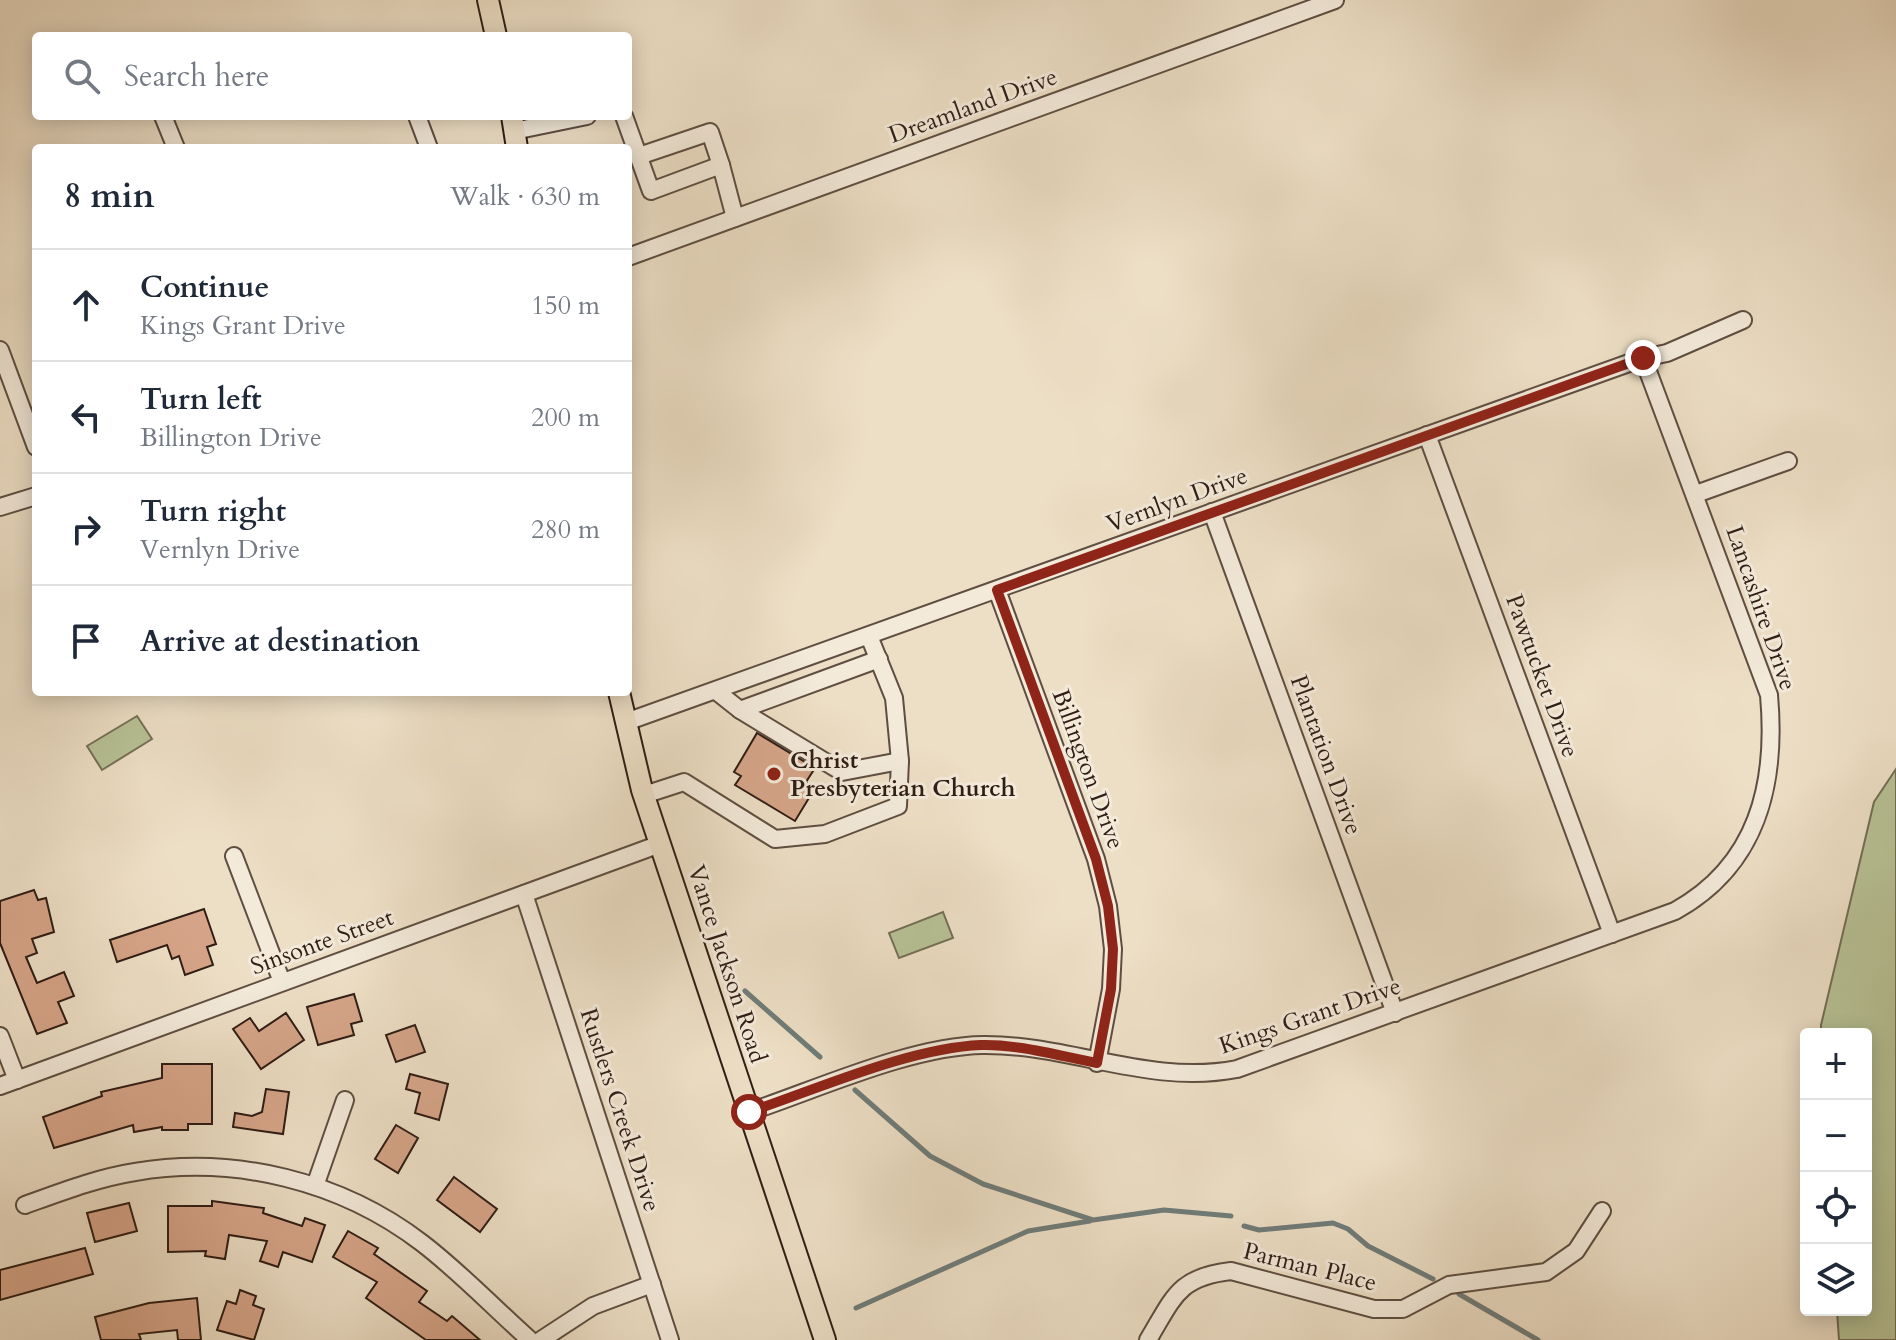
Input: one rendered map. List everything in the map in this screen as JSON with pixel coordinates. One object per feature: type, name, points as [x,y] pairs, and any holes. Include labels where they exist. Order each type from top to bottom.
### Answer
[{"type":"main road","points":[[488,0],[491,32]]},
{"type":"main road","name":"Vance Jackson Road","points":[[620,696],[644,795],[825,1340]]},
{"type":"street","name":"Dreamland Drive","points":[[632,256],[1335,0]]},
{"type":"street","points":[[165,120],[174,144]]},
{"type":"street","points":[[418,120],[428,144]]},
{"type":"street","points":[[514,132],[569,120]]},
{"type":"street","points":[[626,120],[651,191],[721,165]]},
{"type":"street","points":[[639,156],[710,132],[735,218]]},
{"type":"street","name":"Vernlyn Drive","points":[[626,722],[1643,358],[1667,353],[1743,320]]},
{"type":"street","points":[[0,350],[32,436]]},
{"type":"street","name":"Lancashire Drive","points":[[1643,358],[1762,672],[1769,695],[1771,739]]},
{"type":"street","name":"Pawtucket Drive","points":[[1427,435],[1612,934]]},
{"type":"street","points":[[1696,494],[1788,461]]},
{"type":"street","points":[[0,507],[32,497]]},
{"type":"street","name":"Plantation Drive","points":[[1212,512],[1395,1013]]},
{"type":"street","name":"Billington Drive","points":[[997,590],[1096,859],[1108,906],[1113,949],[1111,989],[1097,1063]]},
{"type":"street","points":[[644,795],[684,782],[775,839],[825,834],[898,806],[900,761],[894,698],[869,636]]},
{"type":"street","points":[[740,710],[879,659]]},
{"type":"street","points":[[766,673],[778,696]]},
{"type":"street","points":[[716,691],[740,710],[842,772],[900,761]]},
{"type":"street","name":"Kings Grant Drive","points":[[749,1112],[922,1054],[960,1046],[1007,1046],[1175,1074],[1217,1073],[1256,1064],[1689,903],[1734,865],[1754,826],[1771,739]]},
{"type":"street","name":"Sinsonte Street","points":[[0,1086],[660,844]]},
{"type":"street","points":[[234,856],[282,982]]},
{"type":"street","name":"Rustlers Creek Drive","points":[[524,894],[670,1340]]},
{"type":"street","points":[[0,1036],[17,1080]]},
{"type":"street","points":[[315,1186],[345,1100]]},
{"type":"street","points":[[25,1205],[97,1180],[171,1167],[239,1169],[315,1186],[386,1218],[422,1243],[530,1340]]},
{"type":"street","name":"Parman Place","points":[[1148,1340],[1172,1300],[1189,1281],[1210,1273],[1231,1271],[1374,1309],[1403,1309],[1449,1285],[1546,1272],[1576,1251],[1602,1211]]},
{"type":"street","points":[[547,1338],[593,1306],[652,1284]]},
{"type":"green space","points":[[137,716],[152,739],[102,770],[87,746]]},
{"type":"green space","points":[[1896,769],[1896,1340],[1839,1340],[1837,1316],[1872,1316],[1872,1028],[1821,1028],[1821,1025],[1874,802]]},
{"type":"green space","points":[[943,912],[953,938],[899,958],[889,933]]},
{"type":"building","name":"Christ Presbyterian Church","points":[[757,733],[815,768],[806,782],[815,788],[795,821],[735,785],[741,776],[734,772]]},
{"type":"building","points":[[34,890],[38,900],[46,898],[54,932],[32,939],[37,953],[26,957],[37,983],[64,972],[74,996],[58,1002],[67,1023],[37,1034],[0,943],[0,901]]},
{"type":"building","points":[[204,909],[216,944],[207,947],[213,965],[185,975],[179,956],[172,959],[167,945],[117,962],[110,940]]},
{"type":"building","points":[[354,994],[362,1021],[351,1024],[354,1035],[318,1045],[307,1007]]},
{"type":"building","points":[[286,1013],[304,1040],[261,1069],[233,1029],[250,1018],[259,1031]]},
{"type":"building","points":[[415,1025],[425,1052],[396,1062],[386,1035]]},
{"type":"building","points":[[162,1064],[212,1064],[212,1124],[188,1124],[188,1130],[162,1130],[162,1127],[134,1132],[133,1125],[54,1148],[43,1117],[102,1096],[101,1092],[162,1078]]},
{"type":"building","points":[[410,1074],[448,1084],[439,1120],[415,1113],[420,1093],[406,1089]]},
{"type":"building","points":[[266,1089],[289,1092],[283,1134],[233,1127],[235,1113],[252,1116],[262,1112]]},
{"type":"building","points":[[396,1125],[418,1138],[398,1173],[375,1159]]},
{"type":"building","points":[[454,1177],[497,1209],[480,1232],[437,1200]]},
{"type":"building","points":[[212,1201],[264,1208],[263,1213],[302,1226],[305,1218],[325,1225],[312,1262],[283,1252],[278,1267],[260,1261],[267,1241],[229,1235],[225,1259],[205,1256],[206,1251],[168,1252],[168,1206],[212,1206]]},
{"type":"building","points":[[129,1203],[137,1231],[95,1242],[87,1213]]},
{"type":"building","points":[[348,1231],[378,1248],[374,1254],[427,1291],[419,1302],[447,1321],[452,1316],[480,1340],[426,1340],[366,1298],[377,1282],[333,1257]]},
{"type":"building","points":[[85,1248],[93,1274],[0,1300],[0,1270]]},
{"type":"building","points":[[240,1290],[256,1296],[253,1305],[264,1309],[254,1340],[217,1330],[227,1301],[236,1304]]},
{"type":"building","points":[[197,1298],[201,1340],[178,1340],[177,1330],[139,1334],[141,1340],[101,1340],[95,1317],[149,1303]]},
{"type":"waterway","points":[[745,991],[820,1057]]},
{"type":"waterway","points":[[855,1090],[930,1156],[983,1184],[1093,1220],[1164,1210],[1231,1216]]},
{"type":"waterway","points":[[856,1308],[1028,1231],[1090,1221]]},
{"type":"waterway","points":[[1244,1226],[1259,1230],[1333,1223],[1348,1229],[1368,1246],[1433,1279]]},
{"type":"waterway","points":[[1459,1294],[1538,1340]]},
{"type":"place","name":"Christ Presbyterian Church","points":[[774,774]]},
{"type":"route","points":[[749,1112],[922,1054],[960,1046],[1007,1046],[1097,1063],[1111,989],[1113,949],[1108,906],[1096,859],[997,590],[1643,358]]}]
